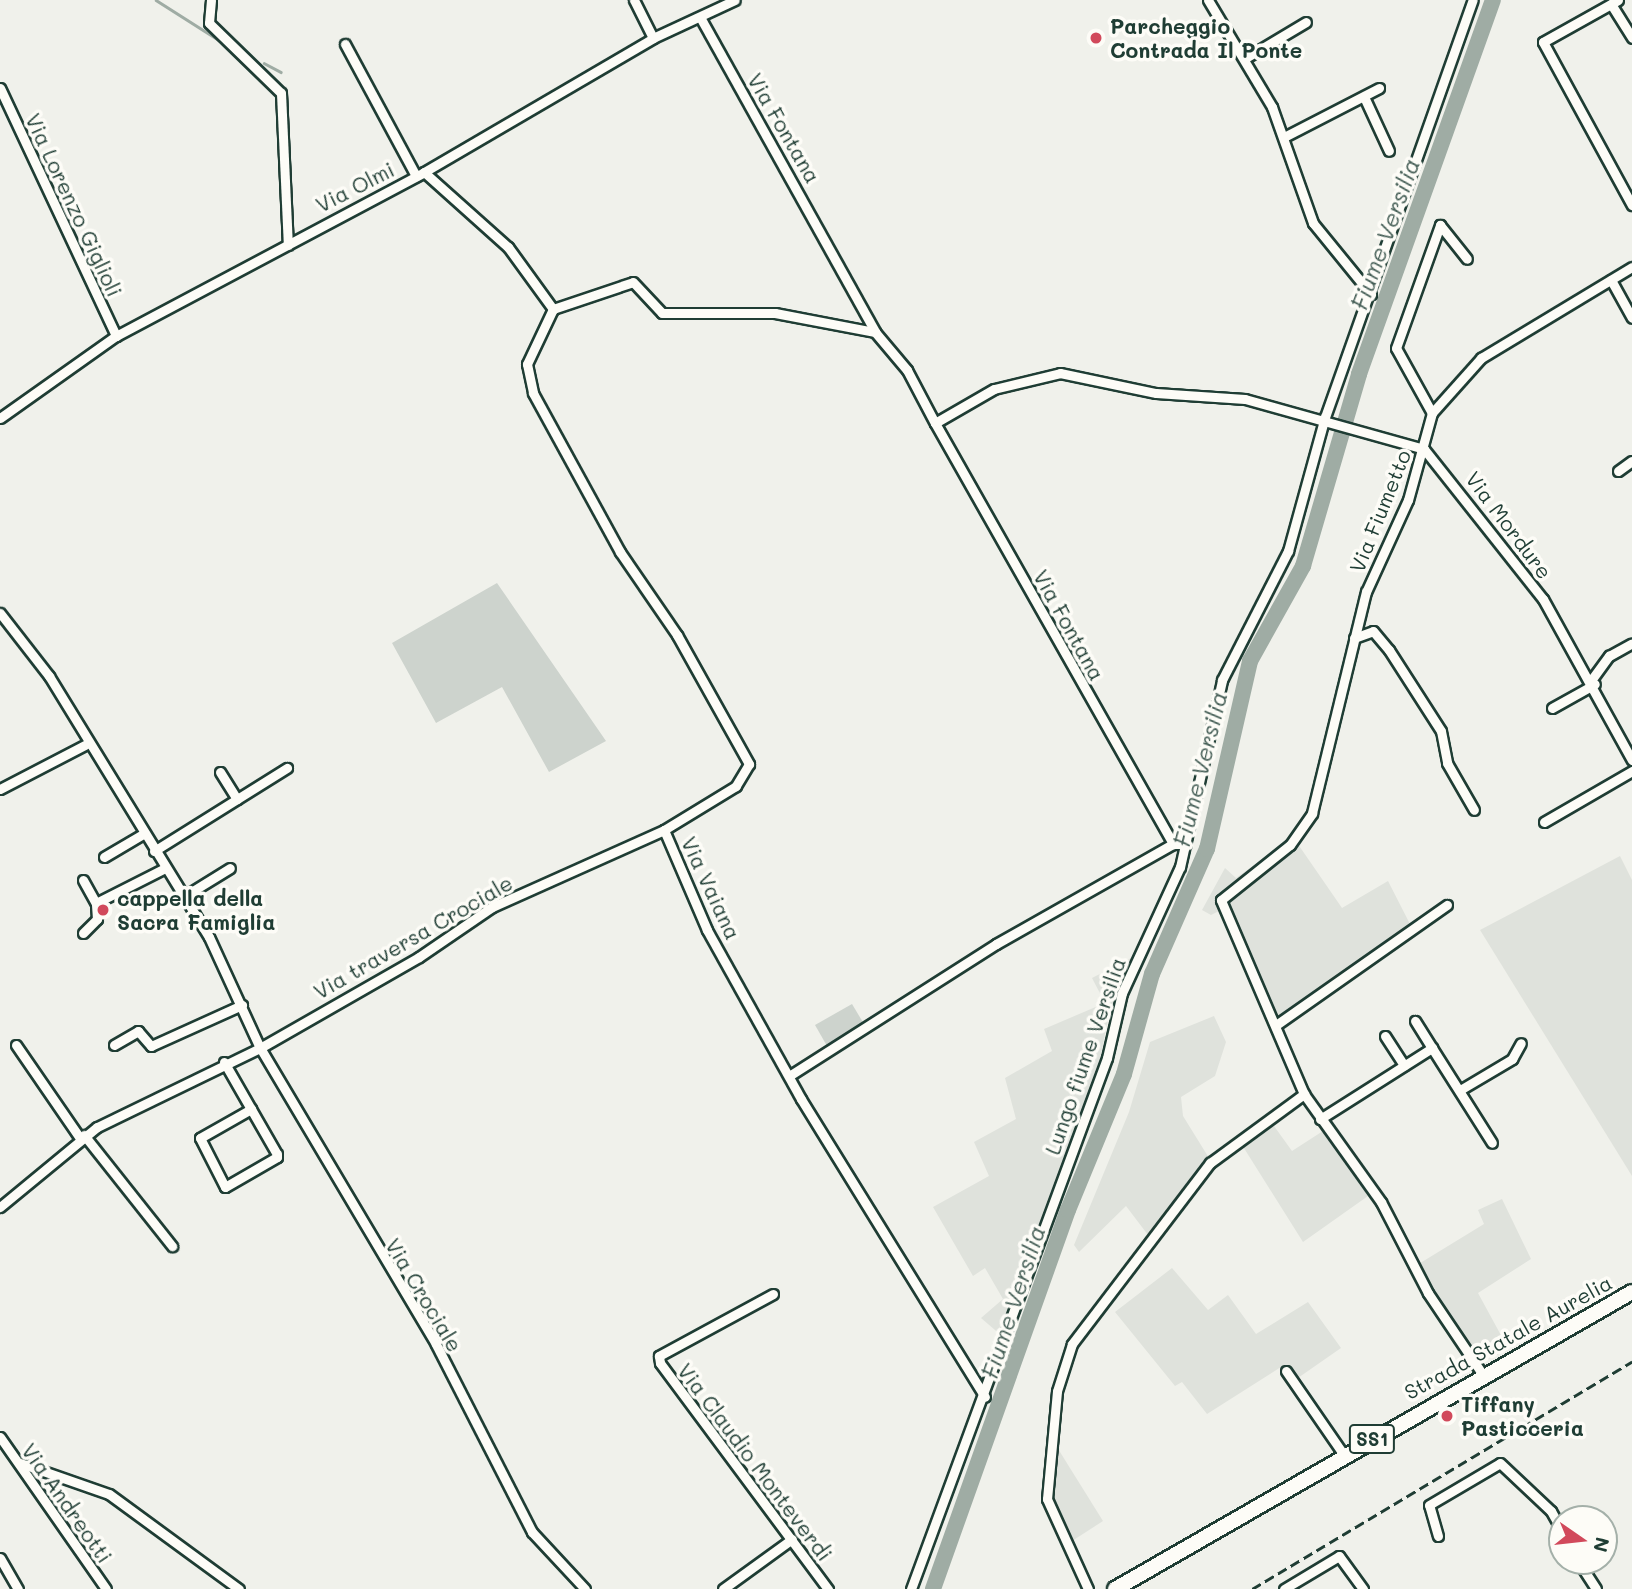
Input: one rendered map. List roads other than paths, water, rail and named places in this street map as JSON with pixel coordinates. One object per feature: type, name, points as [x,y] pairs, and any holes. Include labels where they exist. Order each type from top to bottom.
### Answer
[{"type":"main road","name":"Strada Statale Aurelia","points":[[1115,1589],[1483,1374],[1632,1292]]},
{"type":"street","points":[[211,0],[209,23],[281,93],[288,245]]},
{"type":"street","points":[[634,0],[653,38]]},
{"type":"street","name":"Via Olmi","points":[[0,418],[116,337],[420,174],[653,38],[735,0]]},
{"type":"street","points":[[1208,0],[1244,59],[1284,137],[1313,223],[1371,294]]},
{"type":"street","name":"Lungo fiume Versilia","points":[[911,1589],[985,1397],[1107,1058],[1122,993],[1186,844],[1222,680],[1288,551],[1327,418],[1473,0]]},
{"type":"street","points":[[1632,38],[1615,2],[1543,42],[1632,205]]},
{"type":"street","name":"Via Fontana","points":[[701,17],[875,332],[907,370],[1172,844]]},
{"type":"street","points":[[1244,59],[1306,22]]},
{"type":"street","points":[[345,44],[420,174],[508,247],[553,309],[633,282],[662,313],[775,313],[875,332]]},
{"type":"street","name":"Via Lorenzo Giglioli","points":[[0,88],[116,337]]},
{"type":"street","points":[[1284,137],[1365,99],[1379,88]]},
{"type":"street","points":[[1365,99],[1389,151]]},
{"type":"street","points":[[1432,413],[1396,348],[1440,225],[1467,259]]},
{"type":"street","name":"Via Fiumetto","points":[[1483,1374],[1428,1293],[1381,1202],[1304,1094],[1221,900],[1290,845],[1312,813],[1366,592],[1424,449],[1432,413],[1481,358],[1632,267]]},
{"type":"street","points":[[1611,280],[1632,318]]},
{"type":"street","name":"Via Vaiana","points":[[553,309],[527,364],[533,393],[620,552],[677,635],[749,764],[736,786],[664,830],[698,912],[789,1076],[985,1397]]},
{"type":"street","points":[[935,423],[994,389],[1060,373],[1156,393],[1225,395],[1327,418],[1424,449]]},
{"type":"street","name":"Via Mordure","points":[[1424,449],[1543,599],[1593,681],[1632,760]]},
{"type":"street","points":[[1618,471],[1632,461]]},
{"type":"street","name":"Via Crociale","points":[[0,613],[48,676],[85,745],[183,897],[242,1005],[260,1048],[436,1344],[532,1532],[586,1589]]},
{"type":"street","points":[[1354,638],[1373,631],[1389,650],[1441,731],[1447,763],[1474,810]]},
{"type":"street","points":[[1552,708],[1593,681],[1609,656],[1632,643]]},
{"type":"street","points":[[0,789],[85,745]]},
{"type":"street","points":[[154,851],[286,768]]},
{"type":"street","points":[[1544,822],[1632,771]]},
{"type":"street","points":[[220,772],[237,799]]},
{"type":"street","name":"Via traversa Crociale","points":[[260,1048],[419,957],[492,907],[664,830]]},
{"type":"street","points":[[104,857],[143,834]]},
{"type":"street","points":[[789,1076],[960,966],[1172,844],[1186,844]]},
{"type":"street","points":[[96,903],[165,868]]},
{"type":"street","points":[[183,897],[230,868]]},
{"type":"street","points":[[83,880],[96,903],[97,919],[83,933]]},
{"type":"street","points":[[1276,1025],[1447,905]]},
{"type":"street","points":[[114,1045],[138,1031],[151,1046],[242,1005]]},
{"type":"street","points":[[1415,1021],[1492,1143]]},
{"type":"street","points":[[1385,1036],[1404,1065]]},
{"type":"street","points":[[1460,1090],[1512,1059],[1521,1043]]},
{"type":"street","points":[[16,1045],[82,1137],[172,1246]]},
{"type":"street","points":[[0,1207],[82,1137],[224,1062],[260,1048]]},
{"type":"street","points":[[1320,1119],[1432,1048]]},
{"type":"street","points":[[224,1062],[251,1109],[277,1158],[226,1188],[200,1138],[251,1109]]},
{"type":"street","points":[[1088,1589],[1047,1499],[1056,1391],[1072,1344],[1210,1163],[1304,1094]]},
{"type":"street","name":"Via Claudio Monteverdi","points":[[773,1294],[659,1356],[660,1363],[828,1589]]},
{"type":"street","points":[[1286,1371],[1344,1455]]},
{"type":"street","name":"Via Andreotti","points":[[0,1437],[106,1589]]},
{"type":"street","points":[[1438,1536],[1429,1505],[1500,1463],[1548,1508]]},
{"type":"street","points":[[20,1464],[109,1494],[239,1589]]},
{"type":"street","points":[[723,1589],[792,1539]]},
{"type":"street","points":[[1284,1589],[1339,1556],[1363,1589]]},
{"type":"street","points":[[0,1558],[18,1589]]},
{"type":"waterway","points":[[156,0],[225,44]]},
{"type":"waterway","name":"Fiume Versilia","points":[[933,1589],[1068,1210],[1124,1074],[1152,974],[1207,849],[1250,661],[1303,566],[1359,374],[1493,0]]},
{"type":"waterway","points":[[264,63],[281,72]]},
{"type":"railway","points":[[1252,1589],[1632,1362]]},
{"type":"place","name":"Parcheggio Contrada Il Ponte","points":[[1096,38]]},
{"type":"place","name":"cappella della Sacra Famiglia","points":[[103,910]]},
{"type":"place","name":"Tiffany Pasticceria","points":[[1447,1416]]}]
